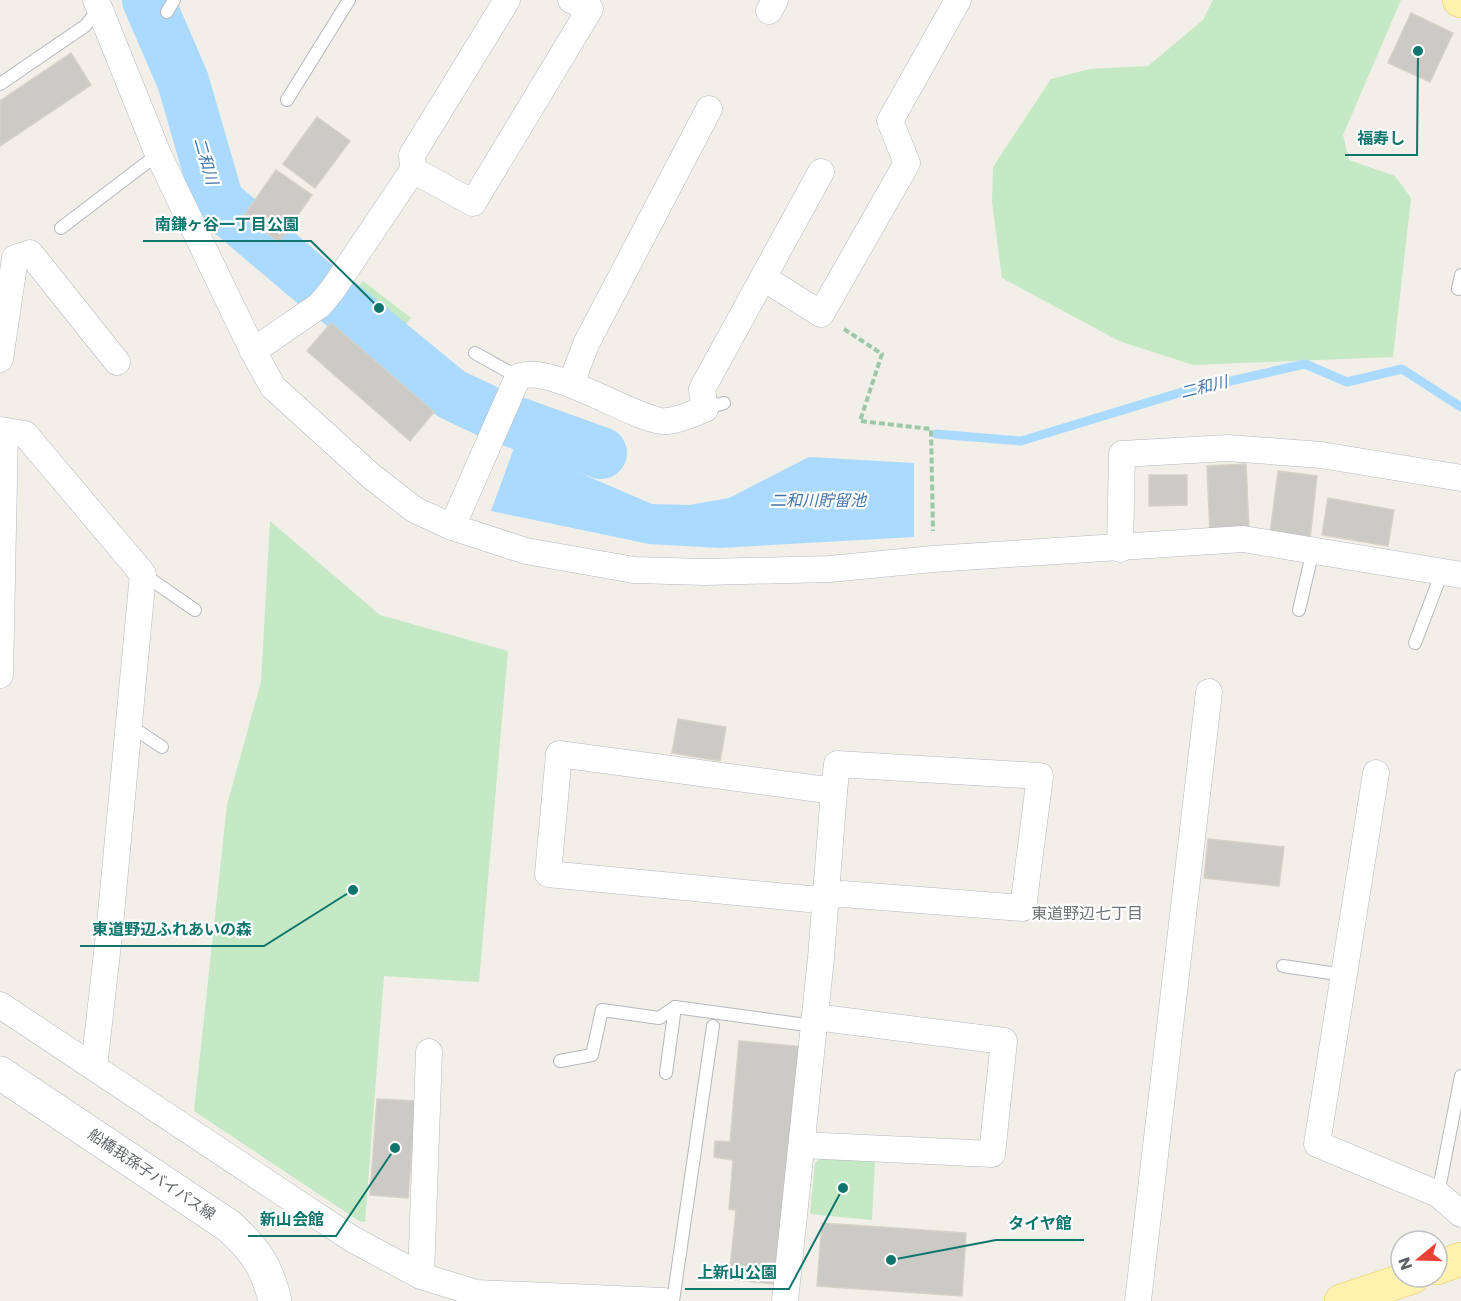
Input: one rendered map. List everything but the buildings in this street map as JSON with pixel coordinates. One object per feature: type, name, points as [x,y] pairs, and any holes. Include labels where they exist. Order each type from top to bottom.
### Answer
[{"type":"main road","points":[[1341,1301],[1389,1285]]},
{"type":"street","points":[[253,351],[327,297],[413,170],[411,155],[507,0]]},
{"type":"street","points":[[413,170],[473,203],[590,9],[571,0]]},
{"type":"street","points":[[770,282],[821,314],[907,163],[890,121],[958,0]]},
{"type":"street","points":[[99,4],[158,154],[253,351],[273,387],[371,476],[415,510],[452,527],[526,551],[634,570],[705,572],[830,569],[933,559],[1120,549],[1243,539],[1452,574]]},
{"type":"street","points":[[571,384],[586,344],[709,109]]},
{"type":"street","points":[[452,527],[519,377],[526,373],[571,384],[663,422],[715,406],[702,389],[821,172]]},
{"type":"street","points":[[0,359],[15,258],[30,253],[117,362]]},
{"type":"street","points":[[0,675],[3,430],[25,434],[143,574],[94,1067]]},
{"type":"street","points":[[1120,549],[1122,454],[1227,448],[1321,454],[1461,478]]},
{"type":"street","points":[[1138,1301],[1209,692]]},
{"type":"street","points":[[785,1301],[814,1022],[825,896],[834,791],[837,764],[1040,776],[1023,908],[843,894],[825,896],[809,900],[548,874],[559,754],[834,791]]},
{"type":"street","points":[[1376,773],[1317,1144],[1438,1194],[1461,1214]]},
{"type":"street","points":[[0,1005],[352,1239],[421,1276],[476,1293],[663,1301]]},
{"type":"street","points":[[802,1145],[993,1154],[1004,1041],[814,1022]]},
{"type":"street","points":[[421,1276],[429,1052]]},
{"type":"street","name":"船橋我孫子バイパス線","points":[[0,1072],[229,1226],[256,1251],[271,1282],[275,1301]]},
{"type":"lane","points":[[167,12],[174,0]]},
{"type":"lane","points":[[287,100],[350,0]]},
{"type":"lane","points":[[0,84],[85,26],[99,4]]},
{"type":"lane","points":[[61,228],[158,154]]},
{"type":"lane","points":[[1458,289],[1461,275]]},
{"type":"lane","points":[[475,353],[519,377]]},
{"type":"lane","points":[[1299,610],[1313,550]]},
{"type":"lane","points":[[143,574],[195,610]]},
{"type":"lane","points":[[1415,643],[1452,574]]},
{"type":"lane","points":[[129,725],[162,747]]},
{"type":"lane","points":[[1283,966],[1344,975]]},
{"type":"lane","points":[[560,1061],[592,1055],[603,1010],[659,1018],[675,1007],[814,1022]]},
{"type":"lane","points":[[666,1073],[675,1007]]},
{"type":"lane","points":[[673,1301],[713,1026]]},
{"type":"lane","points":[[1438,1194],[1461,1076]]},
{"type":"path","points":[[821,314],[882,354],[860,421],[931,429],[933,559]]},
{"type":"green space","points":[[1213,0],[1401,0],[1343,135],[1349,160],[1395,176],[1411,198],[1393,357],[1193,365],[1119,341],[1002,278],[992,202],[993,167],[1051,79],[1090,69],[1148,66],[1203,20]]},
{"type":"green space","points":[[363,281],[411,318],[395,338],[349,299]]},
{"type":"green space","points":[[270,521],[380,615],[508,651],[479,982],[384,976],[365,1222],[359,1221],[194,1111],[227,805],[261,682]]},
{"type":"green space","points":[[827,1153],[875,1160],[872,1220],[810,1214],[815,1163]]},
{"type":"water","name":"二和川貯留池","points":[[515,445],[652,504],[689,505],[729,498],[809,457],[914,463],[914,537],[720,548],[649,544],[491,511]]},
{"type":"waterway","name":"二和川","points":[[148,0],[183,81],[218,202],[316,285]]},
{"type":"waterway","name":"二和川","points":[[340,303],[451,394],[487,411]]},
{"type":"waterway","name":"二和川","points":[[936,434],[1021,441],[1182,392],[1305,364],[1347,382],[1402,369],[1461,407]]},
{"type":"waterway","name":"二和川","points":[[509,420],[601,453]]},
{"type":"place","name":"福寿し","points":[[1418,51]]},
{"type":"place","name":"南鎌ヶ谷一丁目公園","points":[[379,308]]},
{"type":"place","name":"東道野辺ふれあいの森","points":[[353,890]]},
{"type":"place","name":"新山会館","points":[[395,1148]]},
{"type":"place","name":"上新山公園","points":[[843,1188]]},
{"type":"place","name":"タイヤ館","points":[[891,1260]]},
{"type":"district","name":"東道野辺七丁目","points":[[1087,913]]}]
